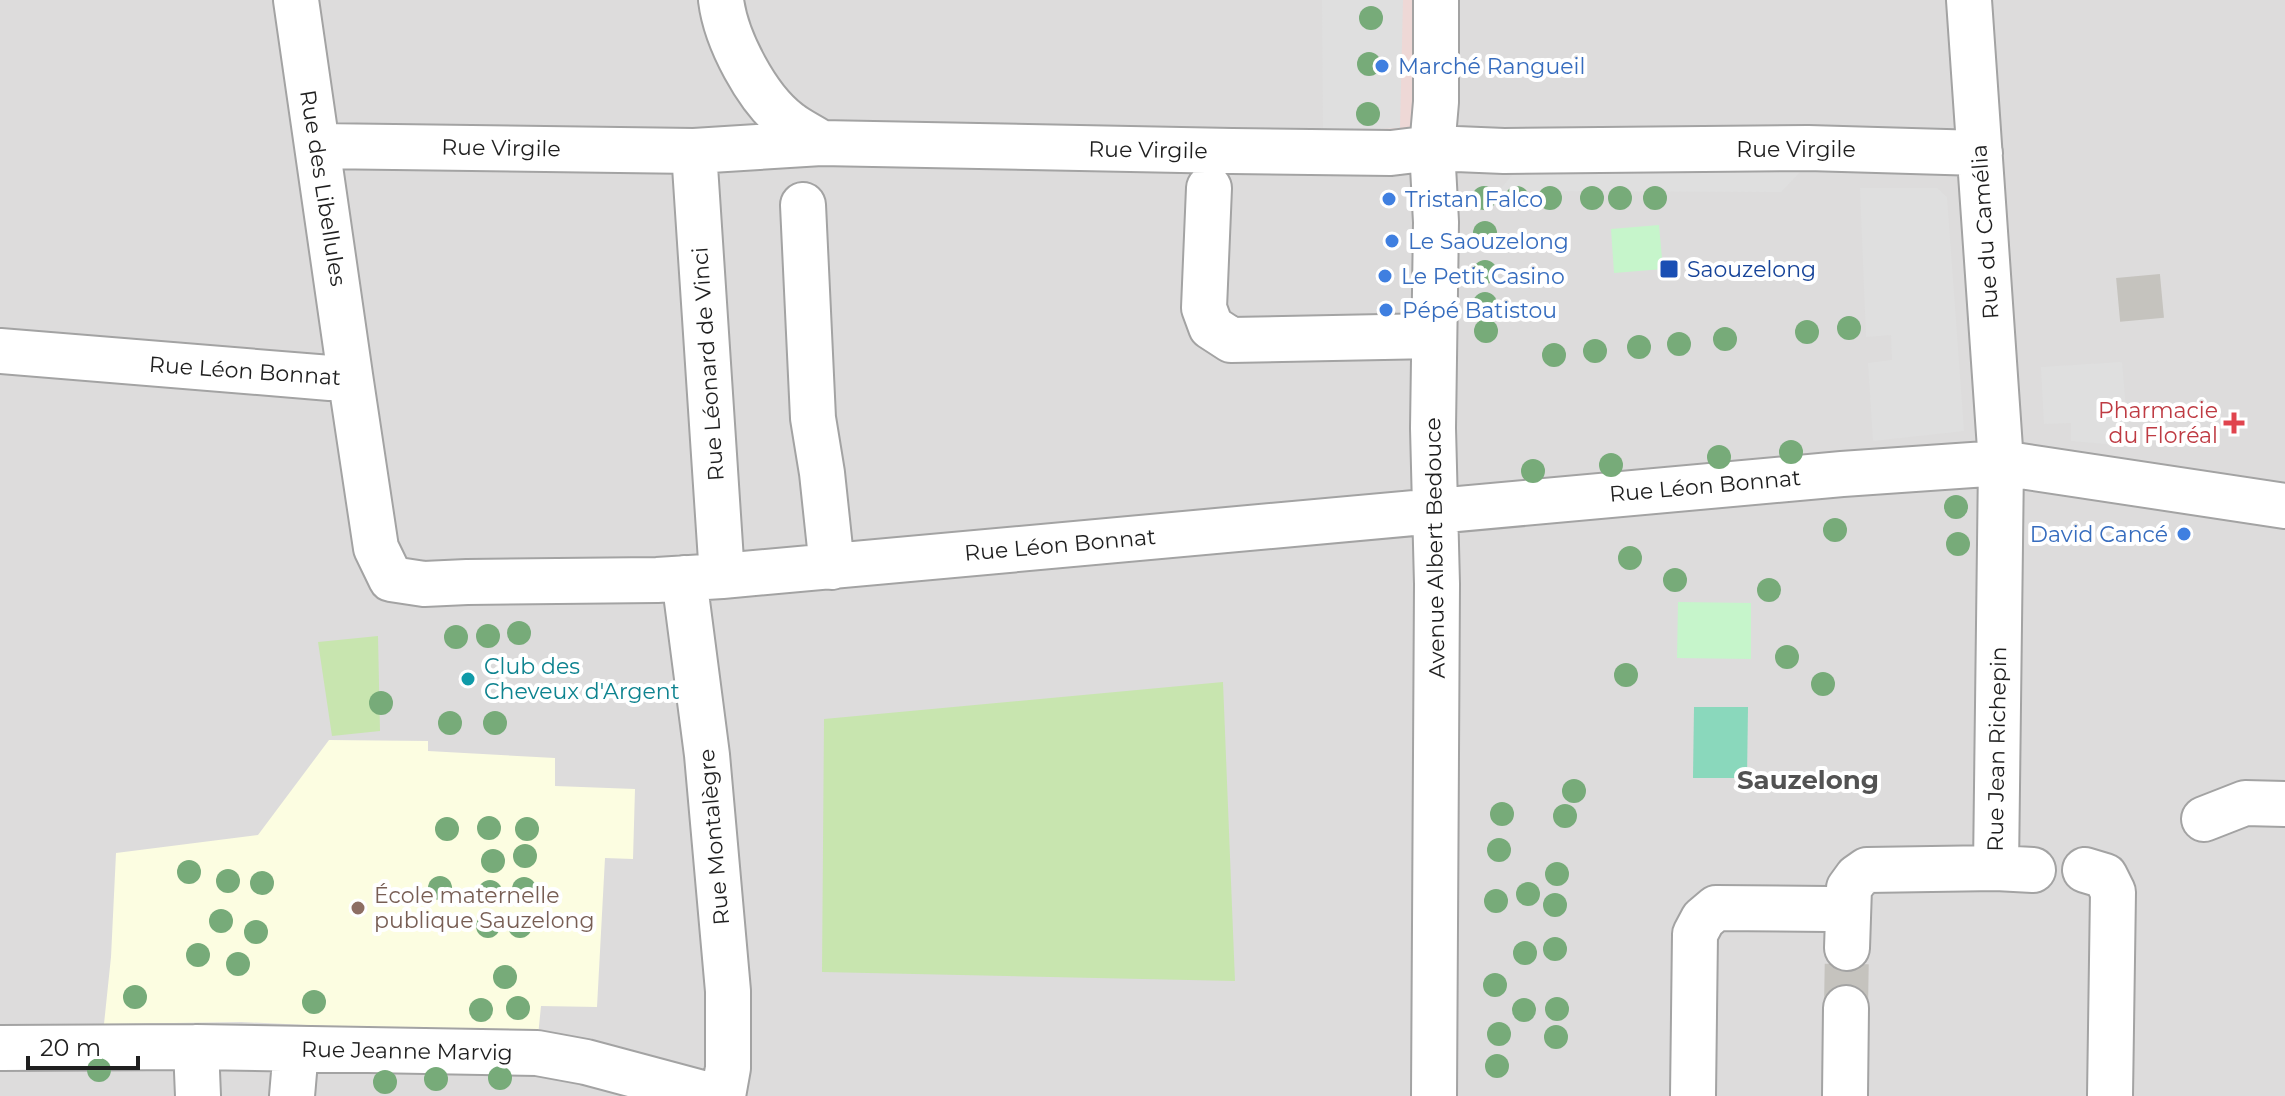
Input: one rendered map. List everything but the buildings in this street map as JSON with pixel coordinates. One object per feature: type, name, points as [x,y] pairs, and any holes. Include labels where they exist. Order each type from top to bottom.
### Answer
[{"type":"street","name":"Rue des Libellules","points":[[296,0],[350,375]]},
{"type":"street","points":[[721,0],[735,49],[770,105],[789,123],[821,143]]},
{"type":"street","name":"Avenue Albert Bedouce","points":[[1434,1096],[1437,614],[1433,428],[1436,222],[1432,148],[1436,102],[1436,0]]},
{"type":"street","name":"Rue du Camélia","points":[[1969,0],[2001,463]]},
{"type":"street","name":"Rue Virgile","points":[[317,146],[694,151],[821,143],[1247,152],[1391,153],[1432,148],[1525,151],[1808,148],[1980,153]]},
{"type":"street","name":"Rue Léonard de Vinci","points":[[694,151],[703,577]]},
{"type":"street","points":[[1209,188],[1204,308],[1211,327],[1231,340],[1434,336]]},
{"type":"street","points":[[803,205],[813,418],[832,567]]},
{"type":"street","name":"Rue Léon Bonnat","points":[[0,351],[330,378],[350,375],[376,548],[391,579],[424,584],[703,577],[1842,474],[2001,463],[2285,506]]},
{"type":"street","name":"Rue Jean Richepin","points":[[1847,948],[1849,888],[1867,870],[2014,869],[2001,463]]},
{"type":"street","name":"Rue Montalègre","points":[[703,577],[707,755],[728,991],[728,1068],[723,1096]]},
{"type":"street","points":[[2204,819],[2245,803],[2285,804]]},
{"type":"street","points":[[2085,870],[2105,876],[2113,892],[2110,1096]]},
{"type":"street","points":[[1693,1096],[1695,934],[1703,919],[1716,908],[1828,909]]},
{"type":"street","points":[[1845,1096],[1846,1008]]},
{"type":"street","points":[[196,1047],[198,1096]]},
{"type":"street","name":"Rue Jeanne Marvig","points":[[0,1048],[196,1047],[537,1053],[586,1062],[713,1096]]},
{"type":"street","points":[[292,1096],[296,1049]]},
{"type":"shaded area","points":[[0,0],[2285,0],[2285,1096],[0,1096]]},
{"type":"shaded area","name":"Marché Rangueil","points":[[1322,0],[1403,0],[1400,128],[1323,132]]},
{"type":"shaded area","name":"Marché Rangueil","points":[[1347,0],[1419,0],[1416,132],[1346,136]]},
{"type":"shaded area","points":[[1521,164],[1806,166],[1781,192],[1499,191]]},
{"type":"shaded area","points":[[1860,188],[1937,188],[1947,197],[1964,431],[1873,441],[1868,363],[1892,360],[1891,335],[1866,337]]},
{"type":"shaded area","points":[[2122,362],[2129,446],[2071,441],[2071,423],[2044,424],[2041,367]]},
{"type":"shaded area","name":"École maternelle publique Sauzelong","points":[[329,740],[428,741],[428,751],[555,758],[555,786],[635,789],[633,859],[605,858],[597,1007],[541,1006],[538,1036],[241,1022],[104,1024],[116,853],[258,835]]},
{"type":"green space","points":[[1659,225],[1663,269],[1614,273],[1611,229]]},
{"type":"green space","points":[[1678,602],[1751,603],[1751,659],[1677,658]]},
{"type":"green space","points":[[378,636],[380,731],[332,736],[318,642]]},
{"type":"green space","points":[[1223,682],[1235,981],[822,972],[824,719]]},
{"type":"green space","points":[[1694,707],[1748,707],[1747,778],[1693,778]]},
{"type":"tunnel","points":[[2138,276],[2143,330]]},
{"type":"tunnel","points":[[1846,1008],[1847,948]]},
{"type":"place","name":"Marché Rangueil","points":[[1382,66]]},
{"type":"place","name":"Tristan Falco","points":[[1389,199]]},
{"type":"place","name":"Le Saouzelong","points":[[1392,241]]},
{"type":"place","name":"Saouzelong","points":[[1669,269]]},
{"type":"place","name":"Le Petit Casino","points":[[1385,276]]},
{"type":"place","name":"Pépé Batistou","points":[[1386,310]]},
{"type":"place","name":"Pharmacie du Floréal","points":[[2234,423]]},
{"type":"place","name":"David Cancé","points":[[2184,534]]},
{"type":"place","name":"Club des Cheveux d'Argent","points":[[468,679]]},
{"type":"place","name":"École maternelle publique Sauzelong","points":[[358,908]]},
{"type":"district","name":"Sauzelong","points":[[1808,780]]}]
